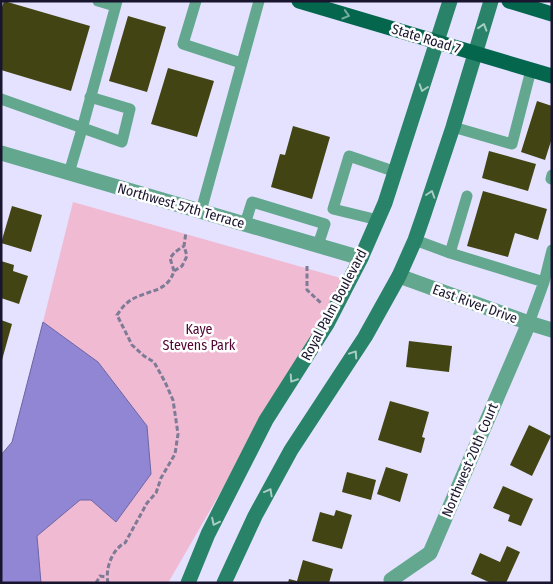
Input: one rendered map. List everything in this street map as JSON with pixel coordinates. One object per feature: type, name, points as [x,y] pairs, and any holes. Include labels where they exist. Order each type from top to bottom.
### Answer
[{"type":"main road","name":"State Road 7","points":[[300,1],[552,76]]},
{"type":"main road","name":"Royal Palm Boulevard","points":[[188,583],[208,534],[266,420],[327,324],[361,258],[396,172],[450,1]]},
{"type":"main road","points":[[224,583],[255,516],[291,450],[366,337],[399,276],[415,240],[453,127],[491,1]]},
{"type":"main road","points":[[509,1],[552,14]]},
{"type":"street","name":"Northwest 57th Terrace","points":[[1,153],[361,258]]},
{"type":"street","name":"East River Drive","points":[[399,276],[552,330]]},
{"type":"street","name":"Northwest 20th Court","points":[[391,580],[430,553],[529,323]]},
{"type":"lane","points":[[69,173],[116,4],[98,1]]},
{"type":"lane","points":[[196,1],[183,44],[241,63]]},
{"type":"lane","points":[[201,211],[259,1]]},
{"type":"lane","points":[[453,127],[512,144],[531,70]]},
{"type":"lane","points":[[1,100],[82,130],[122,142],[130,109],[90,97]]},
{"type":"lane","points":[[378,220],[333,209],[349,156],[396,172]]},
{"type":"lane","points":[[450,253],[467,196]]},
{"type":"lane","points":[[245,224],[252,202],[325,224],[318,246]]},
{"type":"lane","points":[[415,240],[450,253],[544,282]]},
{"type":"lane","points":[[529,323],[544,282],[552,250]]},
{"type":"path","points":[[174,271],[182,266],[187,256],[184,246],[186,232]]},
{"type":"path","points":[[108,583],[106,577],[111,556],[119,546],[125,543],[139,516],[156,493],[161,478],[176,454],[178,434],[173,400],[165,382],[154,362],[132,345],[117,316],[128,302],[162,288],[172,279],[174,271],[170,258],[174,252],[184,246]]},
{"type":"path","points":[[307,266],[307,290],[323,306]]},
{"type":"path","points":[[96,583],[100,576],[106,577]]},
{"type":"green space","name":"Kaye Stevens Park","points":[[73,202],[344,279],[168,583],[41,583],[37,536],[80,500],[91,500],[116,522],[151,474],[147,426],[98,362],[43,322]]},
{"type":"shaded area","points":[[43,322],[98,362],[147,426],[151,474],[116,522],[91,500],[80,500],[37,536],[41,583],[1,583],[1,455],[12,442]]},
{"type":"building","points":[[4,1],[90,26],[71,91],[1,70],[1,10]]},
{"type":"building","points":[[128,16],[166,27],[147,92],[109,81]]},
{"type":"building","points":[[168,68],[214,81],[197,137],[151,124]]},
{"type":"building","points":[[537,101],[552,106],[552,138],[545,160],[521,152]]},
{"type":"building","points":[[293,126],[330,137],[312,199],[271,187],[280,154],[285,155]]},
{"type":"building","points":[[489,151],[536,164],[528,191],[482,178]]},
{"type":"building","points":[[483,191],[547,209],[538,240],[515,233],[508,257],[467,246]]},
{"type":"building","points":[[12,206],[42,215],[31,252],[1,243]]},
{"type":"building","points":[[1,261],[14,265],[13,271],[28,276],[19,304],[1,298]]},
{"type":"building","points":[[1,320],[12,324],[2,360],[1,360]]},
{"type":"building","points":[[409,341],[452,346],[449,372],[406,367]]},
{"type":"building","points":[[390,401],[429,412],[422,437],[425,438],[421,453],[378,440]]},
{"type":"building","points":[[529,425],[551,436],[532,476],[510,465]]},
{"type":"building","points":[[386,467],[408,474],[400,502],[377,494]]},
{"type":"building","points":[[347,472],[376,480],[371,500],[342,492]]},
{"type":"building","points":[[503,486],[533,499],[521,526],[508,521],[510,515],[493,508]]},
{"type":"building","points":[[336,510],[352,515],[342,549],[312,541],[320,512],[334,516]]},
{"type":"building","points":[[507,546],[520,552],[506,583],[491,583],[471,574],[480,553],[500,562]]},
{"type":"building","points":[[303,560],[333,569],[329,583],[288,583],[289,579],[297,581]]}]
